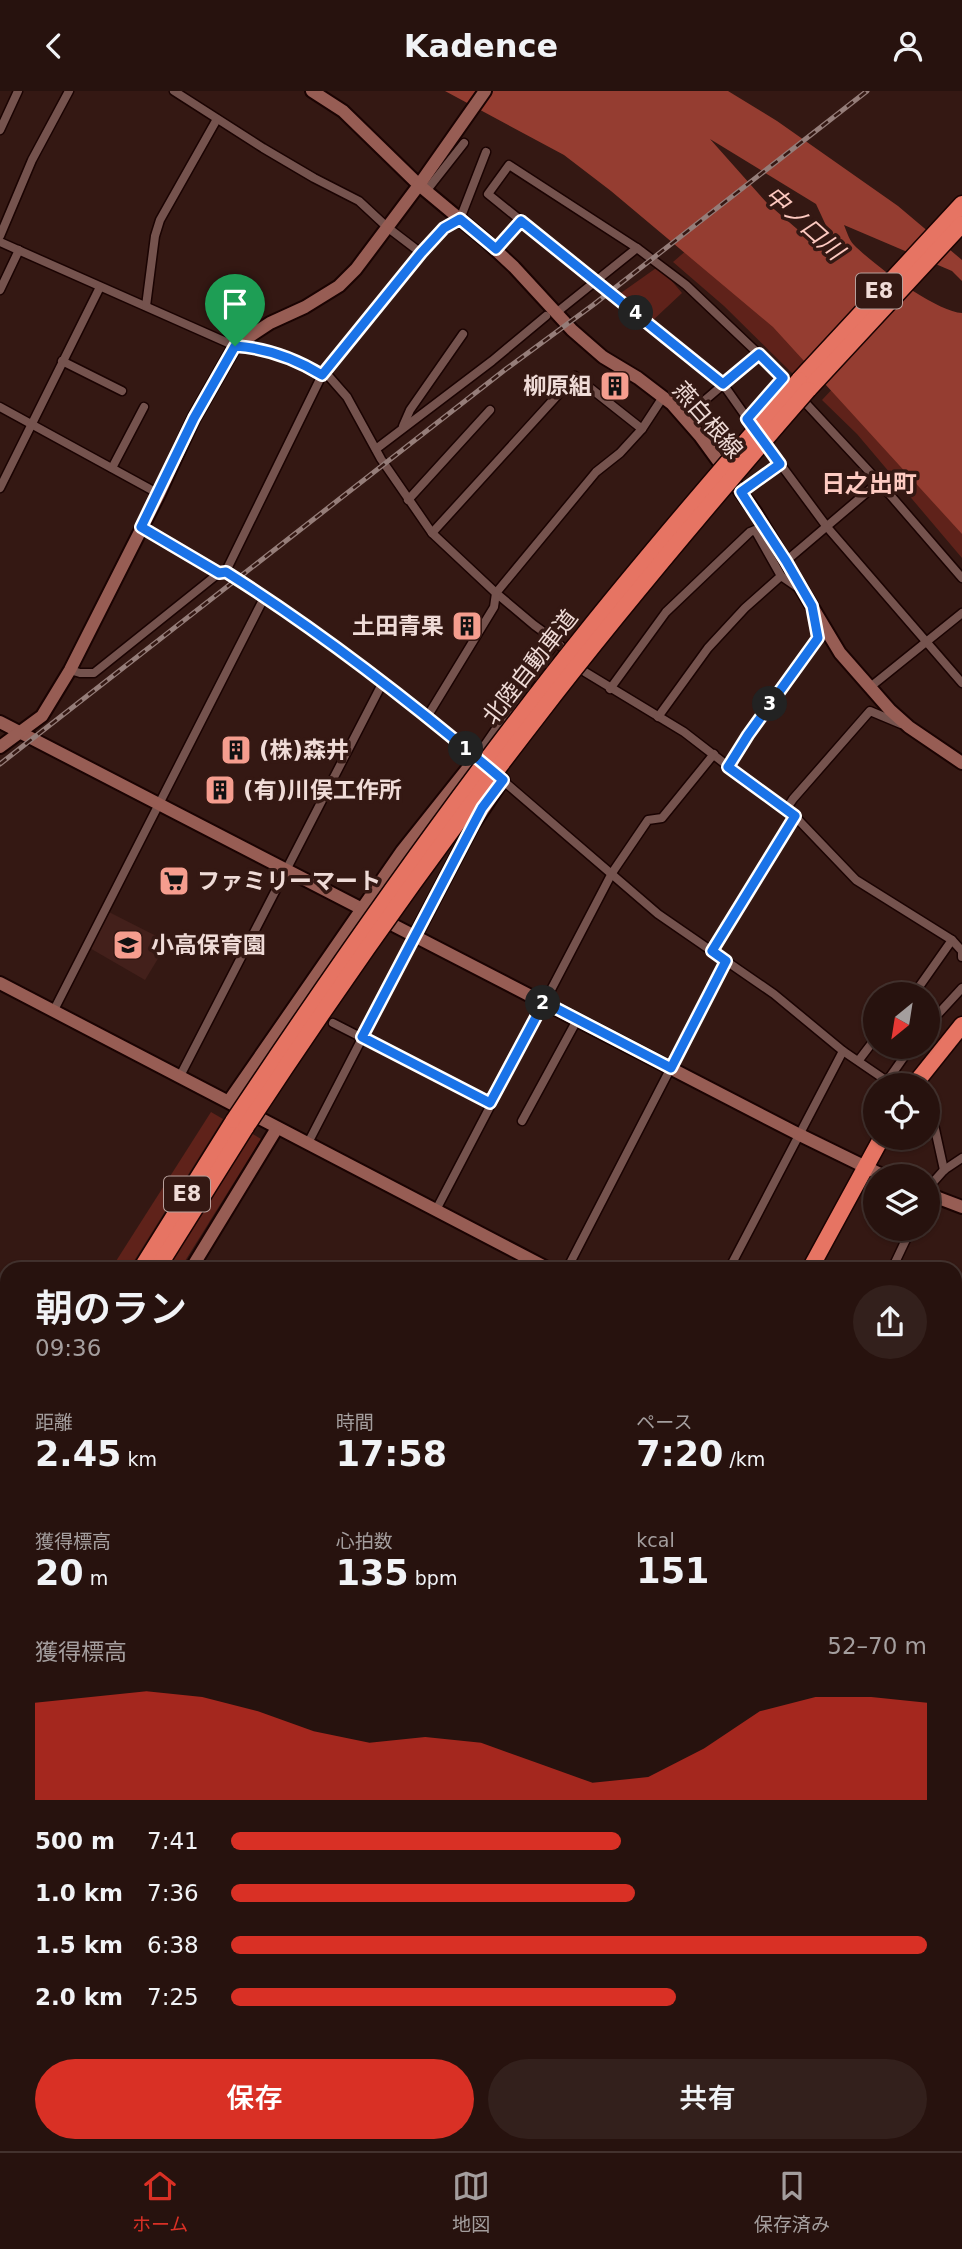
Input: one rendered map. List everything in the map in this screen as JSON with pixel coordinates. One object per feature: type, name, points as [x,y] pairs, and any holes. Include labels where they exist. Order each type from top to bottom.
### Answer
[{"type":"highway","name":"北陸自動車道","points":[[146,1262],[240,1124],[393,888],[480,769],[593,623],[799,380],[962,204]]},
{"type":"highway","name":"北陸自動車道","points":[[161,1262],[240,1124],[396,907],[560,688],[672,548],[758,448],[894,295],[962,224]]},
{"type":"highway","points":[[924,1073],[962,1025]]},
{"type":"highway","points":[[814,1262],[863,1172]]},
{"type":"street","points":[[0,130],[18,91]]},
{"type":"street","points":[[0,236],[32,160],[69,91]]},
{"type":"street","points":[[174,91],[314,178],[359,201],[421,253]]},
{"type":"street","name":"燕白根線","points":[[312,91],[343,111],[423,187],[496,249],[551,315],[603,358],[638,378],[663,397],[684,418],[741,492],[786,561],[840,653],[869,688],[909,727],[962,763]]},
{"type":"street","points":[[0,747],[42,716],[70,670],[159,494],[194,418],[235,346],[270,323],[305,307],[339,286],[356,269],[459,139],[485,91]]},
{"type":"street","points":[[146,306],[155,236],[160,220],[216,119]]},
{"type":"street","points":[[70,670],[94,673],[223,572],[323,374],[421,253],[444,228],[460,219],[486,152]]},
{"type":"street","points":[[962,579],[879,482],[783,378],[686,285],[637,248],[509,165],[488,194],[723,384],[827,527],[962,683]]},
{"type":"street","points":[[496,249],[521,221]]},
{"type":"street","points":[[0,241],[235,346],[267,351],[323,374],[346,397],[408,500],[432,533],[496,593],[556,641],[585,672],[684,732],[787,809],[856,880],[952,940],[962,951],[962,957]]},
{"type":"street","points":[[376,449],[637,248]]},
{"type":"street","points":[[0,290],[19,250]]},
{"type":"street","points":[[0,488],[100,287]]},
{"type":"street","points":[[402,429],[410,410],[463,334]]},
{"type":"street","points":[[684,418],[759,354]]},
{"type":"street","points":[[62,361],[122,391]]},
{"type":"street","points":[[432,533],[575,376],[642,429]]},
{"type":"street","points":[[747,419],[783,378]]},
{"type":"street","points":[[427,716],[494,607],[496,593],[596,472],[620,453],[642,429],[663,397]]},
{"type":"street","points":[[0,407],[159,494]]},
{"type":"street","points":[[112,468],[144,407]]},
{"type":"street","points":[[408,500],[490,410]]},
{"type":"street","points":[[741,492],[780,464]]},
{"type":"street","points":[[786,561],[879,482]]},
{"type":"street","points":[[141,527],[265,596],[383,682],[427,716],[659,914],[774,994],[843,1051],[887,1081],[903,1059]]},
{"type":"street","points":[[610,689],[666,612],[750,532],[755,530],[781,576],[804,591]]},
{"type":"street","points":[[658,717],[708,648],[745,608],[781,576]]},
{"type":"street","points":[[54,1010],[265,596]]},
{"type":"street","points":[[728,767],[818,638],[812,606]]},
{"type":"street","points":[[869,688],[962,613]]},
{"type":"street","points":[[229,1101],[402,851],[476,758],[556,641]]},
{"type":"street","points":[[180,1076],[383,682]]},
{"type":"street","points":[[787,809],[870,711],[909,727]]},
{"type":"street","points":[[0,722],[863,1167]]},
{"type":"street","points":[[436,1210],[612,873],[648,820],[662,818],[714,754]]},
{"type":"street","points":[[308,1143],[482,808],[503,780]]},
{"type":"street","points":[[712,951],[795,816]]},
{"type":"street","points":[[922,982],[952,940]]},
{"type":"street","points":[[571,1262],[726,961]]},
{"type":"street","points":[[0,983],[536,1262]]},
{"type":"street","points":[[940,1012],[962,988]]},
{"type":"street","points":[[522,1121],[577,1020]]},
{"type":"street","points":[[333,1023],[490,1103]]},
{"type":"street","points":[[733,1262],[843,1051]]},
{"type":"street","points":[[859,1060],[863,1054]]},
{"type":"street","points":[[195,1262],[277,1128]]},
{"type":"street","points":[[940,1150],[944,1170]]},
{"type":"street","points":[[940,1174],[962,1158]]},
{"type":"street","points":[[940,1199],[962,1207]]},
{"type":"street","points":[[895,1262],[905,1241]]},
{"type":"shaded area","points":[[445,91],[728,91],[777,121],[898,206],[962,260],[962,281],[952,271],[844,225],[854,245],[890,275],[937,305],[962,313],[962,534],[773,327],[564,155]],"holes":[[[710,139],[816,204],[835,245],[834,261],[767,203]]]},
{"type":"shaded area","points":[[688,249],[808,358],[793,374],[724,306],[673,262]]},
{"type":"shaded area","points":[[659,266],[682,293],[651,322],[618,295]]},
{"type":"shaded area","points":[[836,385],[962,525],[962,558],[857,434],[822,400]]},
{"type":"shaded area","name":"小高保育園","points":[[107,911],[168,942],[145,980],[88,947]]},
{"type":"shaded area","points":[[211,1112],[223,1119],[133,1262],[115,1262]]},
{"type":"shaded area","points":[[251,1133],[261,1139],[184,1262],[170,1262]]},
{"type":"railway","points":[[0,764],[867,91]]},
{"type":"place","name":"柳原組","points":[[615,386]]},
{"type":"place","name":"土田青果","points":[[467,626]]},
{"type":"place","name":"(株)森井","points":[[236,750]]},
{"type":"place","name":"(有)川俣工作所","points":[[220,790]]},
{"type":"place","name":"ファミリーマート","points":[[174,881]]},
{"type":"place","name":"小高保育園","points":[[128,945]]},
{"type":"district","name":"日之出町","points":[[869,484]]},
{"type":"route","points":[[460,219],[496,249],[521,221],[723,384],[759,354],[783,378],[747,419],[780,464],[741,492],[812,606],[818,638],[728,767],[795,816],[712,951],[726,961],[671,1068],[544,1002],[490,1103],[362,1037],[482,808],[503,780],[427,716],[265,596],[226,572],[219,573],[141,527],[194,418],[235,346],[267,351],[309,367],[322,375],[444,228],[460,219]]},
{"type":"water label","name":"中ノ口川","points":[[804,223]]}]
